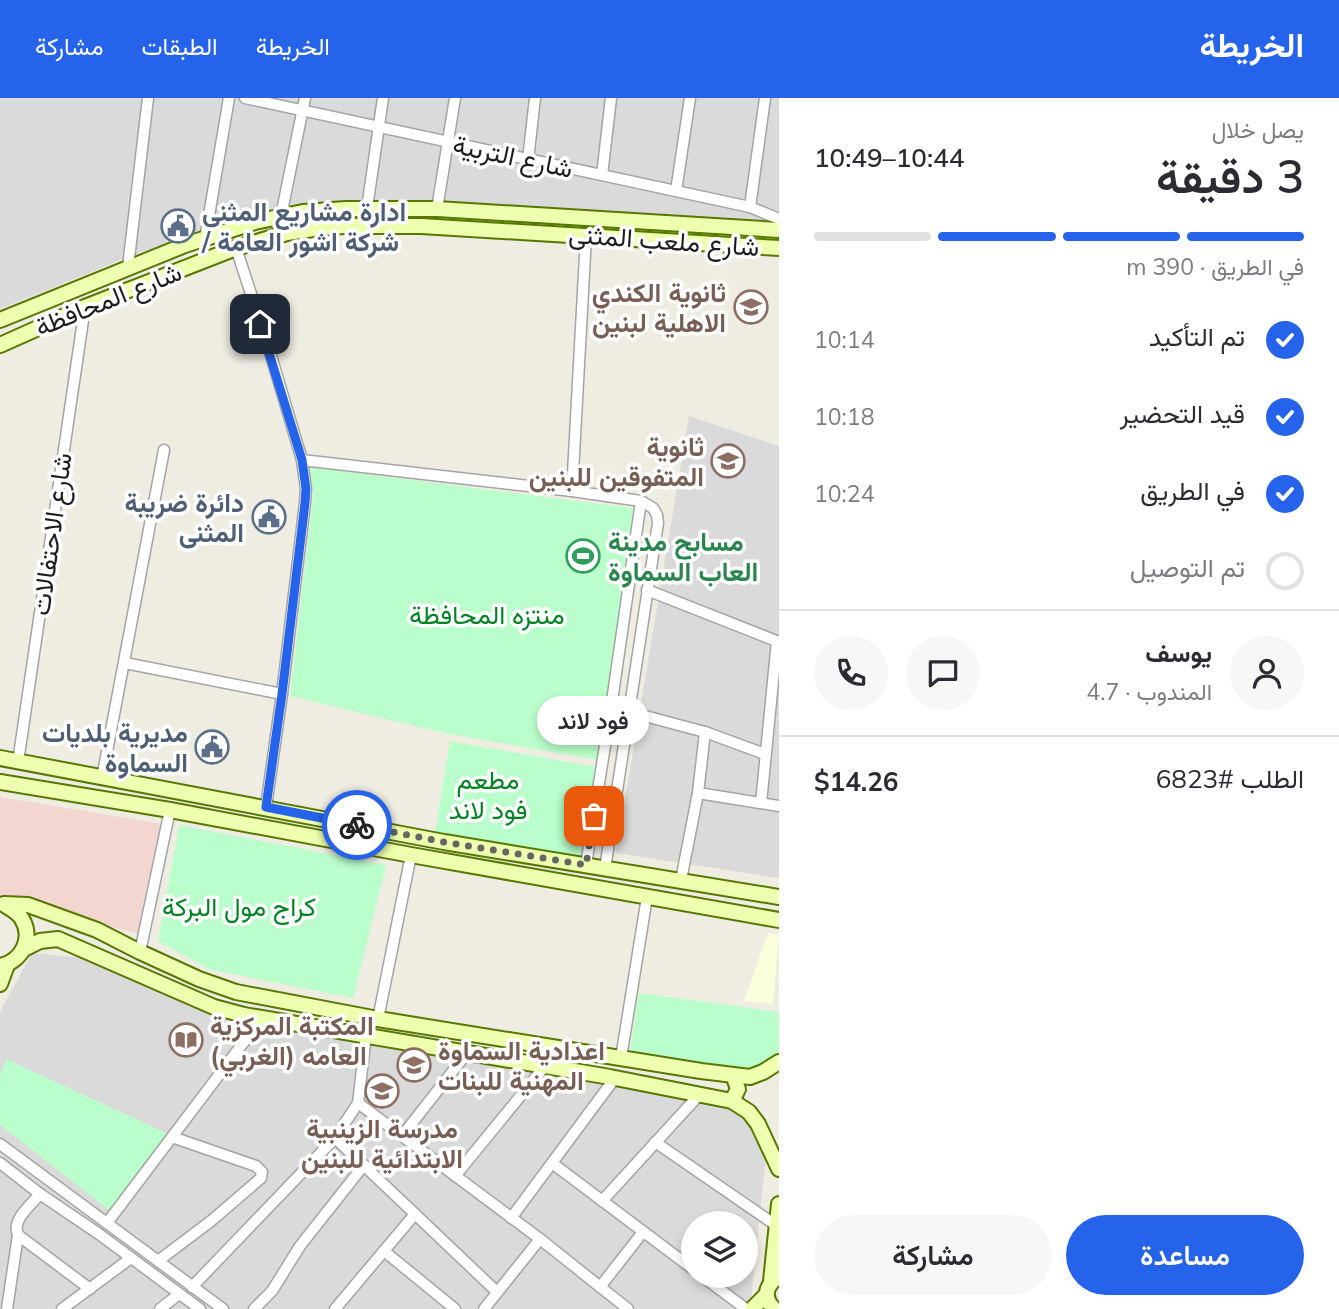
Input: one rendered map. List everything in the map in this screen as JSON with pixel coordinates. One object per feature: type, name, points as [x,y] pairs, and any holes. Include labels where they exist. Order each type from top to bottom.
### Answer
[{"type":"main road","name":"شارع المحافظة","points":[[0,320],[128,267],[205,239],[281,216],[367,208],[549,215]]},
{"type":"main road","name":"شارع ملعب المثنى","points":[[549,215],[779,230]]},
{"type":"main road","points":[[548,233],[549,215]]},
{"type":"main road","name":"شارع المحافظة","points":[[0,345],[85,307],[236,248],[287,233],[343,226],[421,226],[548,233]]},
{"type":"main road","name":"شارع ملعب المثنى","points":[[548,233],[779,248]]},
{"type":"main road","points":[[0,758],[444,842],[779,897]]},
{"type":"main road","points":[[0,782],[779,920]]},
{"type":"main road","points":[[2,904],[28,905],[97,930],[199,979],[236,992],[378,1019],[733,1075],[750,1077],[779,1062]]},
{"type":"main road","points":[[0,984],[4,966],[17,959],[27,939],[22,919],[15,911],[2,904]]},
{"type":"main road","points":[[735,912],[779,928]]},
{"type":"main road","points":[[24,949],[40,941],[58,939],[214,1007],[262,1018],[615,1078],[732,1101],[749,1112],[779,1169]]},
{"type":"main road","points":[[732,1101],[738,1089],[733,1075]]},
{"type":"main road","points":[[774,1309],[768,1302],[779,1204]]},
{"type":"main road","points":[[749,1309],[772,1284]]},
{"type":"street","points":[[128,267],[148,98]]},
{"type":"street","points":[[205,239],[229,98]]},
{"type":"street","name":"شارع التربية","points":[[245,98],[750,207],[779,219]]},
{"type":"street","points":[[281,216],[305,98]]},
{"type":"street","points":[[367,208],[383,98]]},
{"type":"street","points":[[437,209],[455,98]]},
{"type":"street","points":[[528,159],[535,98]]},
{"type":"street","points":[[602,175],[611,98]]},
{"type":"street","points":[[676,191],[690,98]]},
{"type":"street","points":[[750,207],[765,98]]},
{"type":"street","points":[[572,491],[586,237]]},
{"type":"street","points":[[236,248],[302,460],[306,489],[266,807]]},
{"type":"street","name":"شارع الاحتفالات","points":[[18,762],[85,307]]},
{"type":"street","points":[[102,778],[164,450]]},
{"type":"street","points":[[302,460],[572,491],[641,501],[653,509],[658,523],[605,869]]},
{"type":"street","points":[[586,865],[641,501]]},
{"type":"street","points":[[647,590],[778,641],[761,803]]},
{"type":"street","points":[[125,663],[282,694]]},
{"type":"street","points":[[630,712],[705,732],[765,754]]},
{"type":"street","points":[[681,880],[698,793],[705,732]]},
{"type":"street","points":[[698,793],[779,806]]},
{"type":"street","points":[[140,952],[170,810]]},
{"type":"street","points":[[378,1019],[411,855]]},
{"type":"street","points":[[621,1058],[647,897]]},
{"type":"street","points":[[107,1223],[262,1018]]},
{"type":"street","points":[[192,1286],[335,1138],[358,1103],[366,1035]]},
{"type":"street","points":[[402,1136],[467,1053]]},
{"type":"street","points":[[455,1175],[545,1066]]},
{"type":"street","points":[[511,1218],[615,1078]]},
{"type":"street","points":[[602,1200],[699,1095]]},
{"type":"street","points":[[358,1103],[540,1239],[628,1309]]},
{"type":"street","points":[[158,1261],[212,1222],[261,1178],[262,1172],[256,1166],[172,1137]]},
{"type":"street","points":[[335,1138],[497,1292]]},
{"type":"street","points":[[655,1142],[777,1226]]},
{"type":"street","points":[[0,1143],[223,1309]]},
{"type":"street","points":[[0,1163],[200,1309]]},
{"type":"street","points":[[552,1163],[681,1260]]},
{"type":"street","points":[[254,1309],[272,1291],[300,1245],[364,1165]]},
{"type":"street","points":[[40,1194],[16,1222],[18,1235],[90,1289]]},
{"type":"street","points":[[341,1307],[415,1214]]},
{"type":"street","points":[[600,1287],[643,1232]]},
{"type":"street","points":[[7,1309],[18,1235]]},
{"type":"street","points":[[484,1309],[540,1239]]},
{"type":"street","points":[[384,1251],[455,1309]]},
{"type":"street","points":[[62,1309],[131,1258]]},
{"type":"street","points":[[719,1288],[749,1309]]},
{"type":"street","points":[[160,1309],[179,1294]]},
{"type":"shaded area","points":[[0,98],[779,98],[779,225],[429,203],[252,216],[133,255],[0,309]]},
{"type":"shaded area","points":[[689,416],[779,446],[779,878],[616,853]]},
{"type":"shaded area","points":[[0,797],[161,824],[143,934],[0,903]]},
{"type":"shaded area","points":[[768,933],[779,935],[773,1004],[744,1001]]},
{"type":"shaded area","points":[[32,953],[125,962],[275,1022],[727,1103],[768,1137],[758,1233],[758,1211],[681,1211],[681,1288],[752,1288],[750,1309],[0,1309],[0,1012]]},
{"type":"green space","name":"منتزه المحافظة","points":[[310,467],[633,508],[598,760],[449,734],[290,696],[313,495]]},
{"type":"green space","name":"مطعم فود لاند","points":[[450,741],[602,768],[581,856],[435,833]]},
{"type":"green space","name":"كراج مول البركة","points":[[179,825],[386,865],[353,998],[211,970],[158,941]]},
{"type":"green space","points":[[639,993],[779,1012],[779,1054],[749,1070],[630,1052]]},
{"type":"green space","points":[[6,1059],[168,1134],[110,1211],[0,1125],[0,1076]]},
{"type":"way so far","points":[[357,825],[586,865],[594,816]]},
{"type":"place","name":"ادارة مشاريع المثنى / شركة اشور العامة","points":[[178,226]]},
{"type":"place","name":"ثانوية الكندي الاهلية لبنين","points":[[751,307]]},
{"type":"place","name":"ثانوية المتفوقين للبنين","points":[[728,461]]},
{"type":"place","name":"دائرة ضريبة المثنى","points":[[269,517]]},
{"type":"place","name":"مسابح مدينة العاب السماوة","points":[[583,556]]},
{"type":"place","name":"مديرية بلديات السماوة","points":[[212,747]]},
{"type":"place","name":"فود لاند","points":[[594,816]]},
{"type":"place","name":"المكتبة المركزية العامه (الغربي)","points":[[186,1040]]},
{"type":"place","name":"اعدادية السماوة المهنية للبنات","points":[[414,1065]]},
{"type":"place","name":"مدرسة الزينبية الابتدائية للبنين","points":[[382,1091]]},
{"type":"route","points":[[260,324],[299,450],[306,489],[266,807],[357,825]]}]
